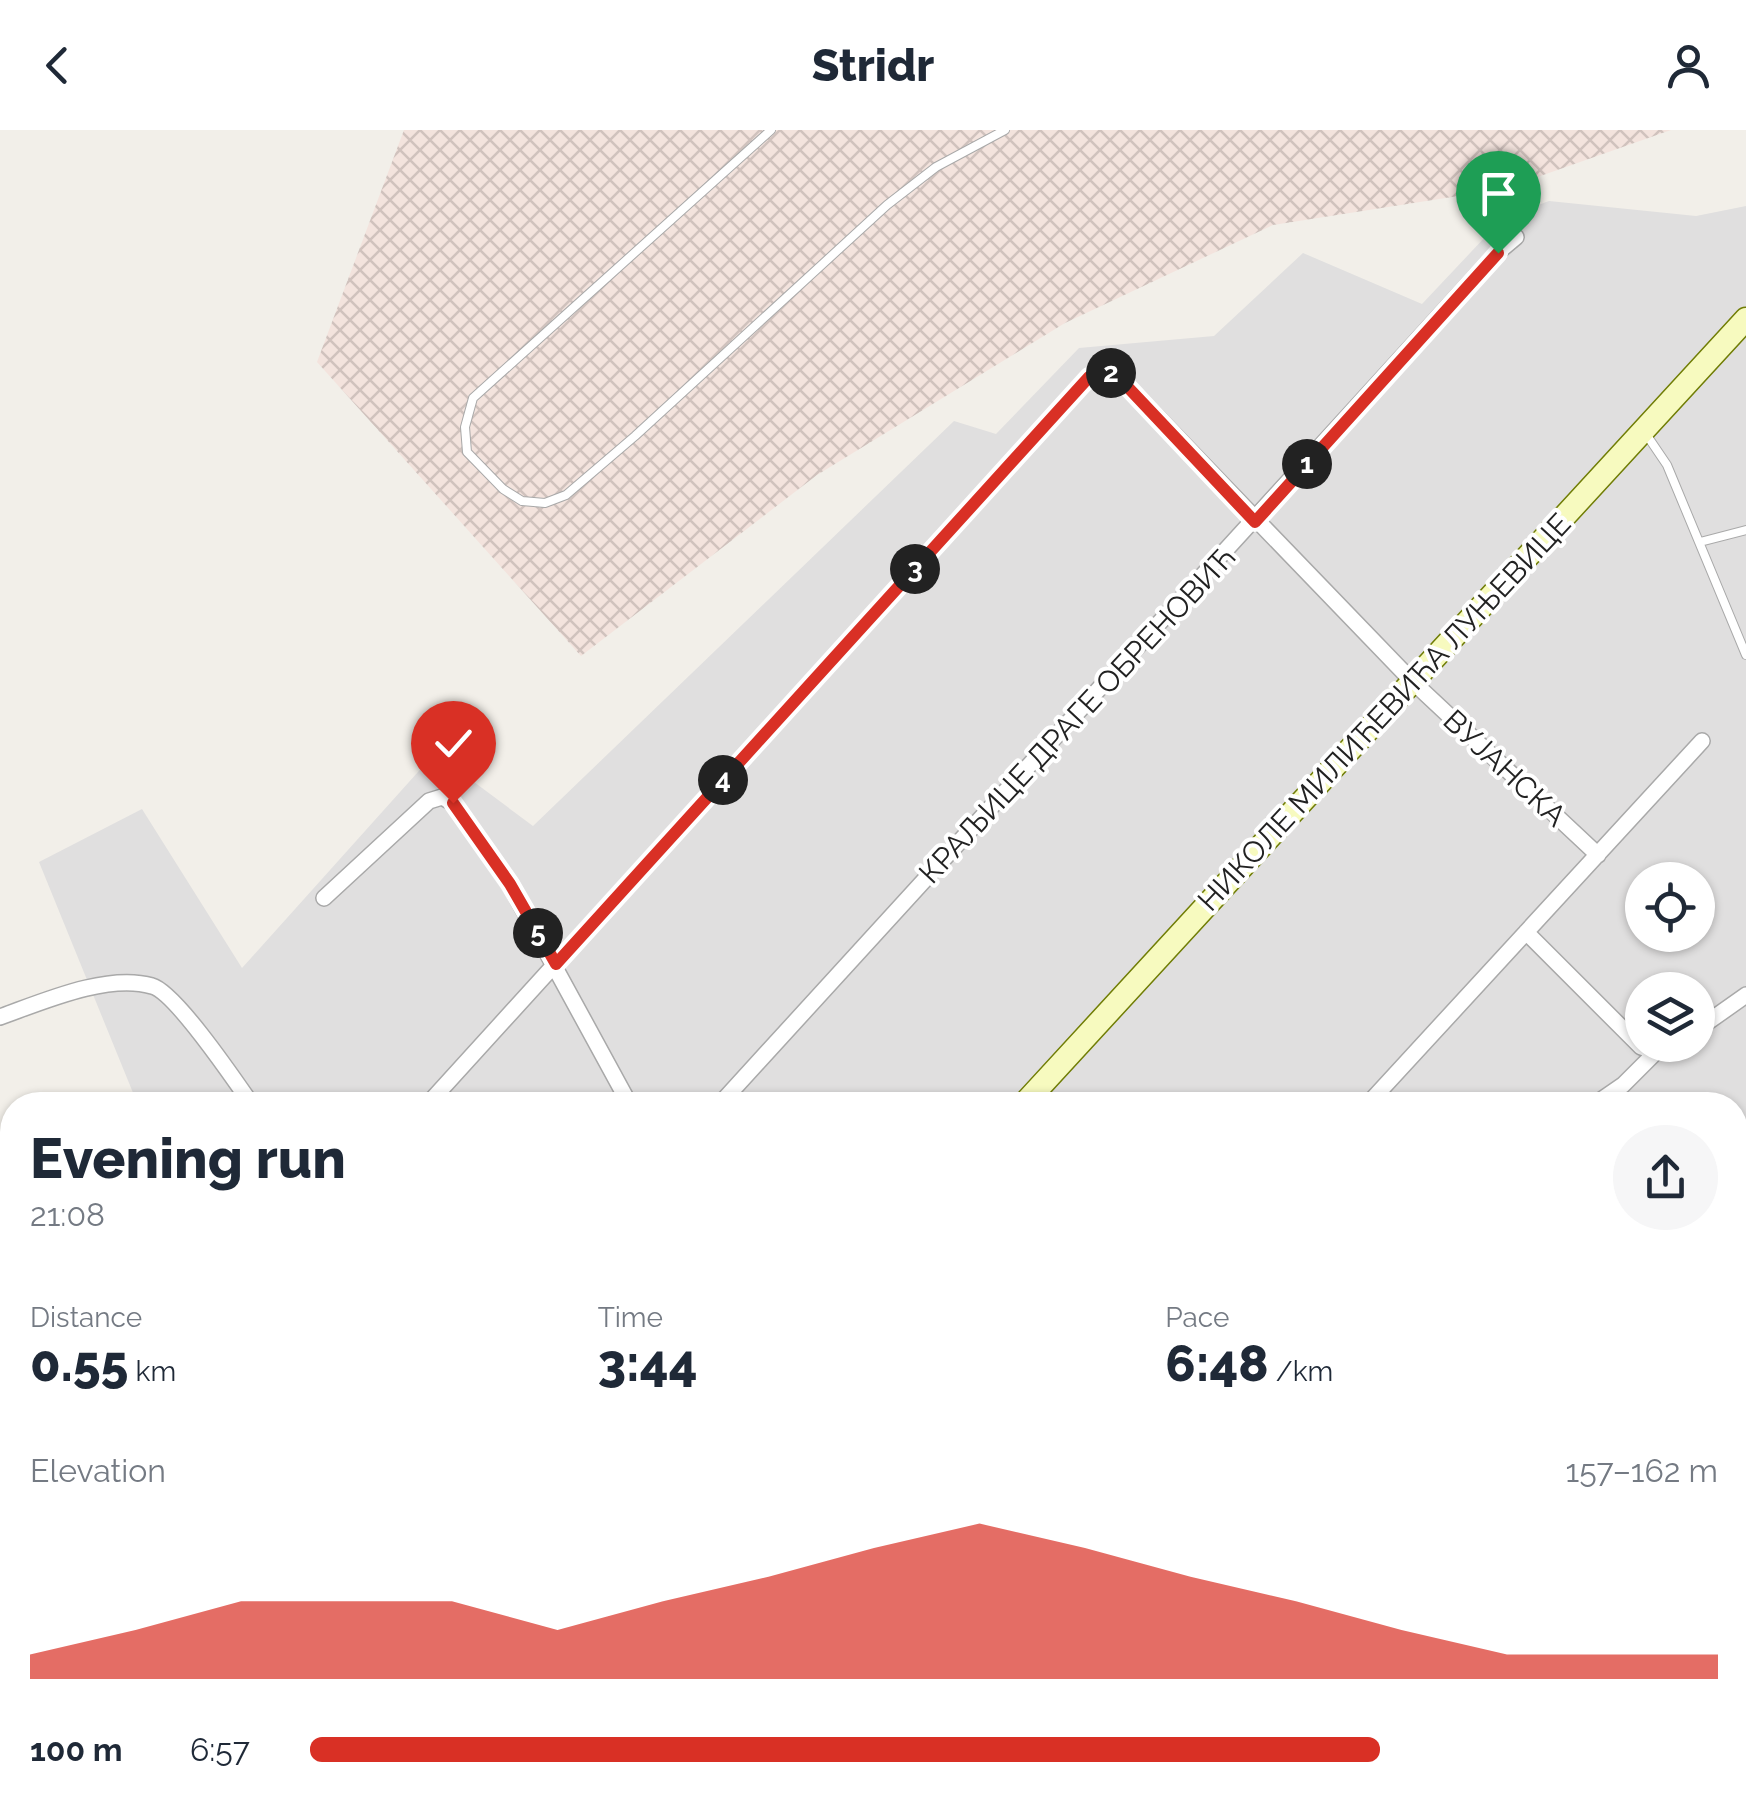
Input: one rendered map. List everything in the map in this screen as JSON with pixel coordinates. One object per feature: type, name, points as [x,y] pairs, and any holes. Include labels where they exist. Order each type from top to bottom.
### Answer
[{"type":"street","name":"КРАЉИЦЕ ДРАГЕ ОБРЕНОВИЋ","points":[[731,1092],[1516,237]]},
{"type":"street","name":"НИКОЛЕ МИЛИЋЕВИЋА ЛУЊЕВИЦЕ","points":[[1035,1092],[1746,319]]},
{"type":"street","name":"ВУЈАНСКА","points":[[556,964],[1089,377],[1105,369],[1138,397],[1412,681],[1598,855]]},
{"type":"street","points":[[1378,1092],[1702,741]]},
{"type":"street","points":[[324,898],[429,801],[442,797],[453,803],[510,884],[623,1092]]},
{"type":"street","points":[[1526,932],[1625,1033]]},
{"type":"street","points":[[439,1092],[556,964]]},
{"type":"street","points":[[0,1017],[67,994],[116,984],[154,986],[165,992],[242,1092]]},
{"type":"street","points":[[1715,1017],[1746,994]]},
{"type":"street","points":[[1614,1092],[1646,1062]]},
{"type":"lane","points":[[771,130],[473,398],[464,428],[467,452],[512,496],[545,503],[566,495],[886,205],[936,167],[1005,130]]},
{"type":"lane","points":[[1643,431],[1667,464],[1746,655]]},
{"type":"lane","points":[[1700,542],[1746,530]]},
{"type":"shaded area","points":[[404,130],[1671,130],[1503,189],[1273,225],[1065,323],[817,475],[581,656],[317,362]]},
{"type":"shaded area","points":[[1549,201],[1696,216],[1746,206],[1746,1092],[133,1092],[39,862],[142,809],[242,968],[435,753],[533,826],[954,421],[996,434],[1079,348],[1214,336],[1303,253],[1422,304],[1503,218]]},
{"type":"route","points":[[453,803],[510,884],[556,964],[1089,377],[1105,369],[1122,381],[1255,522],[1498,253]]}]
